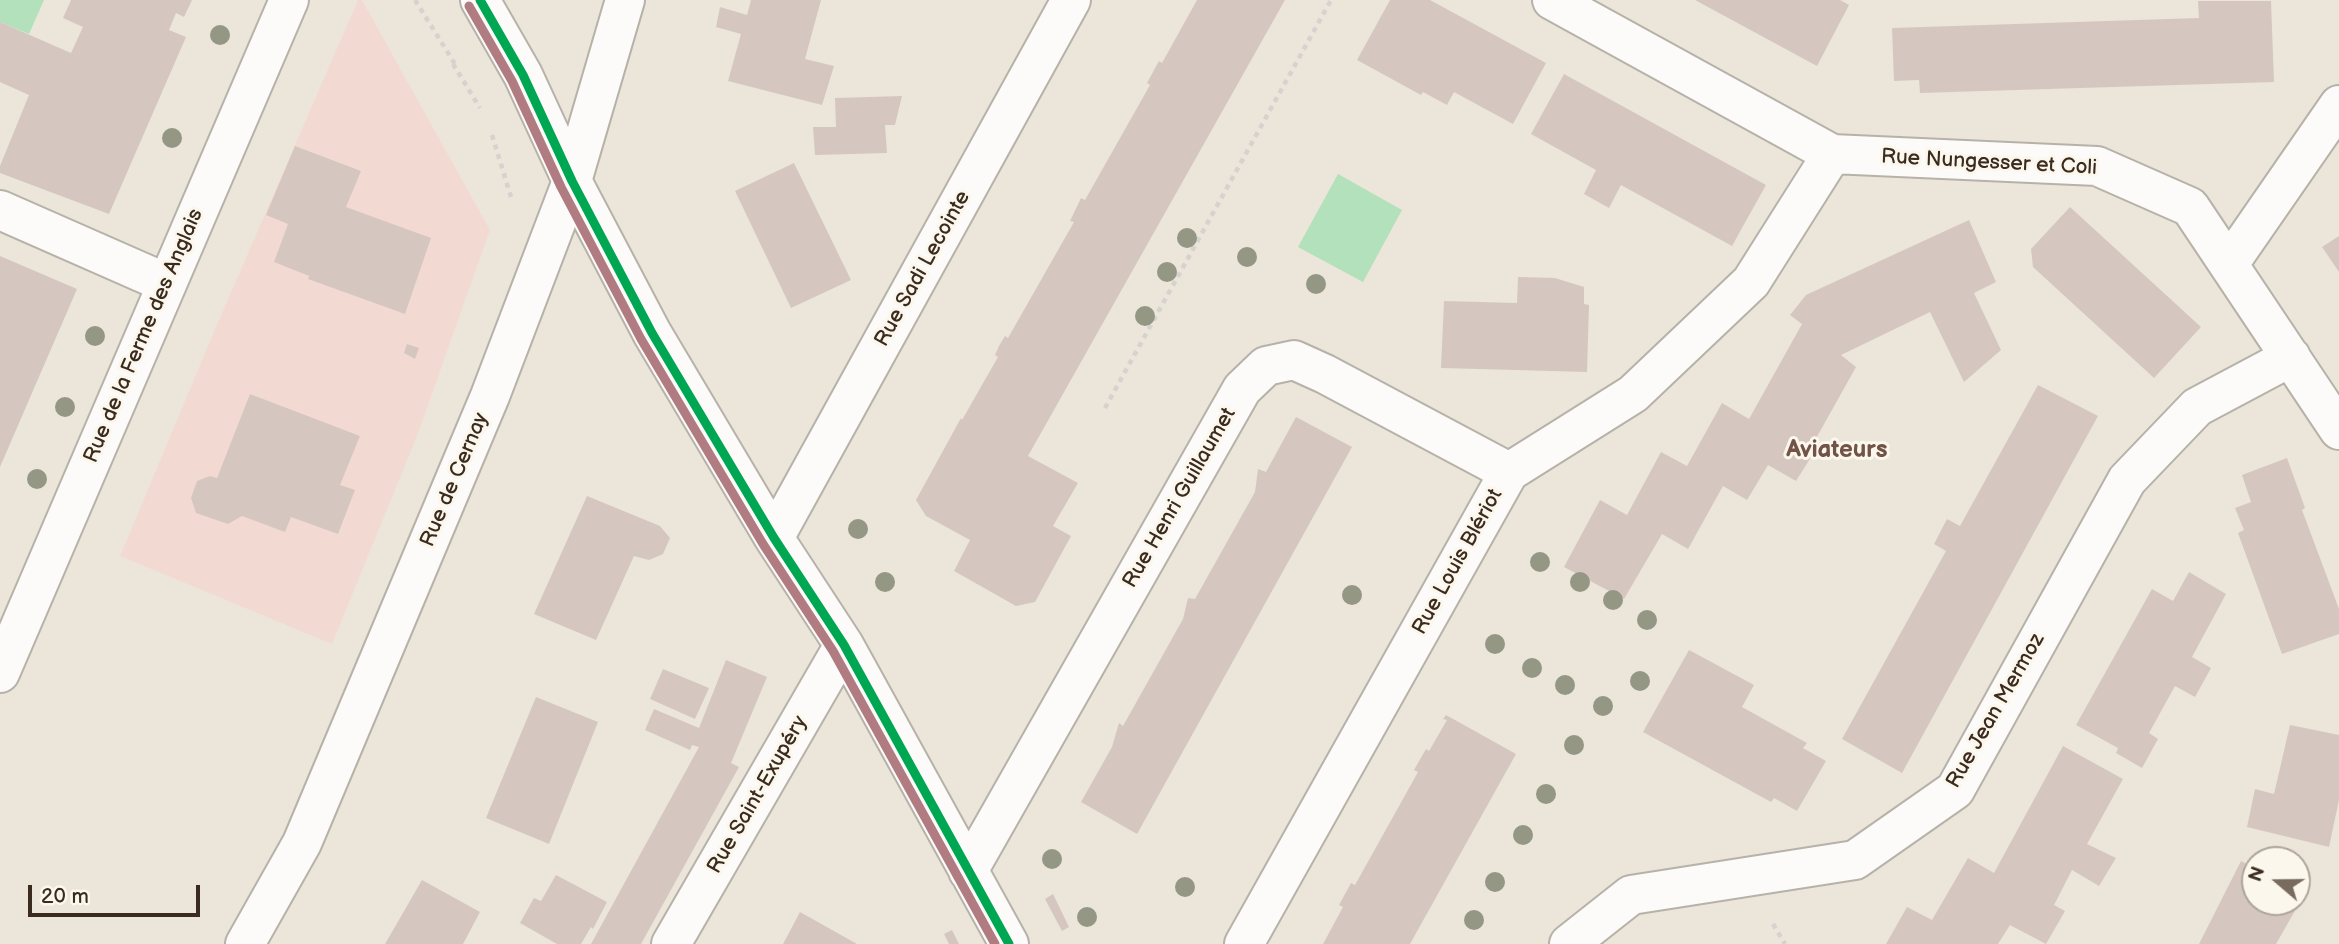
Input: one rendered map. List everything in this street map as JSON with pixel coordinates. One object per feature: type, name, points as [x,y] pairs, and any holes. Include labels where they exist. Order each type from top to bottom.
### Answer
[{"type":"street","name":"Rue de la Ferme des Anglais","points":[[0,673],[289,0]]},
{"type":"street","points":[[480,0],[523,75],[572,181],[652,333],[774,538],[844,645],[1009,944]]},
{"type":"street","name":"Rue de Cernay","points":[[245,944],[307,830],[491,396],[572,181],[625,0]]},
{"type":"street","name":"Rue Sadi Lecointe","points":[[774,538],[1071,0]]},
{"type":"street","name":"Rue Nungesser et Coli","points":[[1552,0],[1605,13],[1832,154],[2097,166],[2190,207],[2339,430]]},
{"type":"street","points":[[2229,264],[2339,105]]},
{"type":"street","name":"Rue Louis Blériot","points":[[1244,944],[1508,472],[1633,394],[1751,282],[1832,154]]},
{"type":"street","points":[[0,210],[166,283]]},
{"type":"street","name":"Rue Jean Mermoz","points":[[1569,944],[1631,895],[1855,860],[1955,790],[2127,480],[2197,407],[2291,357]]},
{"type":"street","name":"Rue Henri Guillaumet","points":[[968,871],[1242,389],[1266,366],[1294,360],[1508,472]]},
{"type":"street","name":"Rue Saint-Exupéry","points":[[671,944],[844,645]]},
{"type":"path","points":[[1105,408],[1331,0]]},
{"type":"shaded area","points":[[358,0],[362,0],[490,230],[417,436],[332,644],[120,556]]},
{"type":"green space","points":[[0,0],[44,0],[29,34],[0,22]]},
{"type":"green space","points":[[1338,174],[1402,210],[1363,282],[1298,247]]},
{"type":"building","points":[[71,0],[192,0],[184,17],[176,13],[169,30],[186,37],[109,214],[0,173],[0,166],[29,95],[0,82],[0,22],[71,53],[83,27],[63,18]]},
{"type":"building","points":[[751,0],[821,0],[805,59],[834,66],[822,105],[728,81],[741,34],[716,27],[720,7],[747,15]]},
{"type":"building","points":[[1197,0],[1285,0],[1028,456],[1078,483],[1053,526],[1071,536],[1035,602],[1016,606],[954,571],[970,540],[926,516],[916,500],[998,357],[995,355],[999,346],[1005,336],[1008,338],[1074,222],[1070,221],[1081,198],[1085,200],[1150,85],[1147,83],[1159,61],[1162,63]]},
{"type":"building","points":[[1390,0],[1430,0],[1546,63],[1513,124],[1454,92],[1447,105],[1423,92],[1421,95],[1357,60]]},
{"type":"building","points":[[1695,0],[1840,0],[1849,5],[1817,66]]},
{"type":"building","points":[[2198,1],[2271,1],[2274,82],[1920,93],[1919,80],[1894,81],[1892,28],[2199,18]]},
{"type":"building","points":[[1564,74],[1766,185],[1732,246],[1621,185],[1609,208],[1584,194],[1596,170],[1531,134]]},
{"type":"building","points":[[902,96],[895,125],[885,125],[887,153],[815,155],[813,127],[836,127],[835,98]]},
{"type":"building","points":[[295,146],[361,171],[346,207],[431,238],[405,314],[308,279],[309,276],[274,262],[288,224],[266,215]]},
{"type":"building","points":[[794,163],[851,280],[791,308],[735,191]]},
{"type":"building","points":[[2070,207],[2201,327],[2154,378],[2033,267],[2031,249]]},
{"type":"building","points":[[1969,220],[1996,282],[1974,293],[2001,350],[1964,382],[1930,312],[1841,355],[1856,367],[1809,451],[1813,454],[1796,481],[1768,465],[1747,500],[1723,486],[1688,549],[1662,534],[1624,599],[1564,567],[1600,500],[1627,515],[1661,452],[1687,466],[1722,403],[1749,419],[1802,324],[1790,315],[1806,295]]},
{"type":"building","points":[[2339,236],[2339,272],[2322,247]]},
{"type":"building","points":[[0,256],[77,289],[0,467]]},
{"type":"building","points":[[1518,277],[1555,278],[1584,287],[1584,304],[1589,305],[1587,372],[1441,368],[1444,301],[1517,303]]},
{"type":"building","points":[[407,344],[419,348],[415,359],[404,353]]},
{"type":"building","points":[[2038,385],[2098,416],[1902,773],[1842,739],[1946,551],[1934,544],[1947,519],[1960,526]]},
{"type":"building","points":[[250,394],[360,436],[340,485],[355,490],[338,534],[291,517],[285,532],[242,516],[228,524],[196,513],[191,498],[197,481],[210,476],[217,478]]},
{"type":"building","points":[[1296,417],[1352,447],[1137,834],[1081,802],[1112,747],[1119,723],[1123,726],[1183,619],[1188,598],[1195,599],[1255,492],[1258,469],[1266,472]]},
{"type":"building","points":[[2287,458],[2305,508],[2302,510],[2339,609],[2339,634],[2282,654],[2238,533],[2244,530],[2235,508],[2251,502],[2242,475]]},
{"type":"building","points":[[587,496],[660,526],[670,538],[663,554],[649,560],[634,556],[596,640],[534,614]]},
{"type":"building","points":[[2189,572],[2226,594],[2192,657],[2211,668],[2195,697],[2175,686],[2149,733],[2158,739],[2142,768],[2116,753],[2118,748],[2076,725],[2152,589],[2173,601]]},
{"type":"building","points":[[1689,650],[1754,685],[1742,707],[1807,743],[1803,748],[1826,761],[1797,811],[1774,798],[1771,802],[1643,732]]},
{"type":"building","points":[[726,660],[767,677],[731,763],[739,767],[641,944],[591,944],[699,747],[692,745],[690,750],[645,730],[654,709],[699,728]]},
{"type":"building","points":[[663,669],[709,688],[695,719],[650,699]]},
{"type":"building","points":[[536,697],[598,722],[549,844],[486,818]]},
{"type":"building","points":[[1446,715],[1516,754],[1410,944],[1323,944],[1343,907],[1339,905],[1351,883],[1355,885],[1418,772],[1414,770],[1447,720],[1443,719]]},
{"type":"building","points":[[2290,725],[2339,735],[2339,800],[2329,847],[2247,827],[2255,789],[2274,794]]},
{"type":"building","points":[[2063,746],[2123,779],[2087,844],[2116,858],[2099,886],[2072,870],[2054,905],[2065,911],[2046,944],[2010,925],[1998,944],[1886,944],[1907,907],[1932,920],[1968,858],[1994,873]]},
{"type":"building","points":[[2241,861],[2241,916],[2292,916],[2276,944],[2199,944]]},
{"type":"building","points":[[556,875],[607,902],[593,929],[591,927],[581,944],[557,944],[520,923],[534,898],[541,901]]},
{"type":"building","points":[[422,880],[480,912],[463,944],[385,944]]},
{"type":"building","points":[[1053,894],[1069,927],[1062,931],[1045,899]]},
{"type":"building","points":[[800,912],[857,944],[783,944]]},
{"type":"building","points":[[952,930],[959,944],[949,944],[944,934]]},
{"type":"transit line","points":[[480,0],[523,75],[572,181],[652,333],[774,538],[844,645],[1009,944]]},
{"type":"transit line","points":[[469,6],[512,81],[561,187],[641,339],[763,544],[833,651],[995,944]]},
{"type":"district","name":"Aviateurs","points":[[1837,451]]}]
